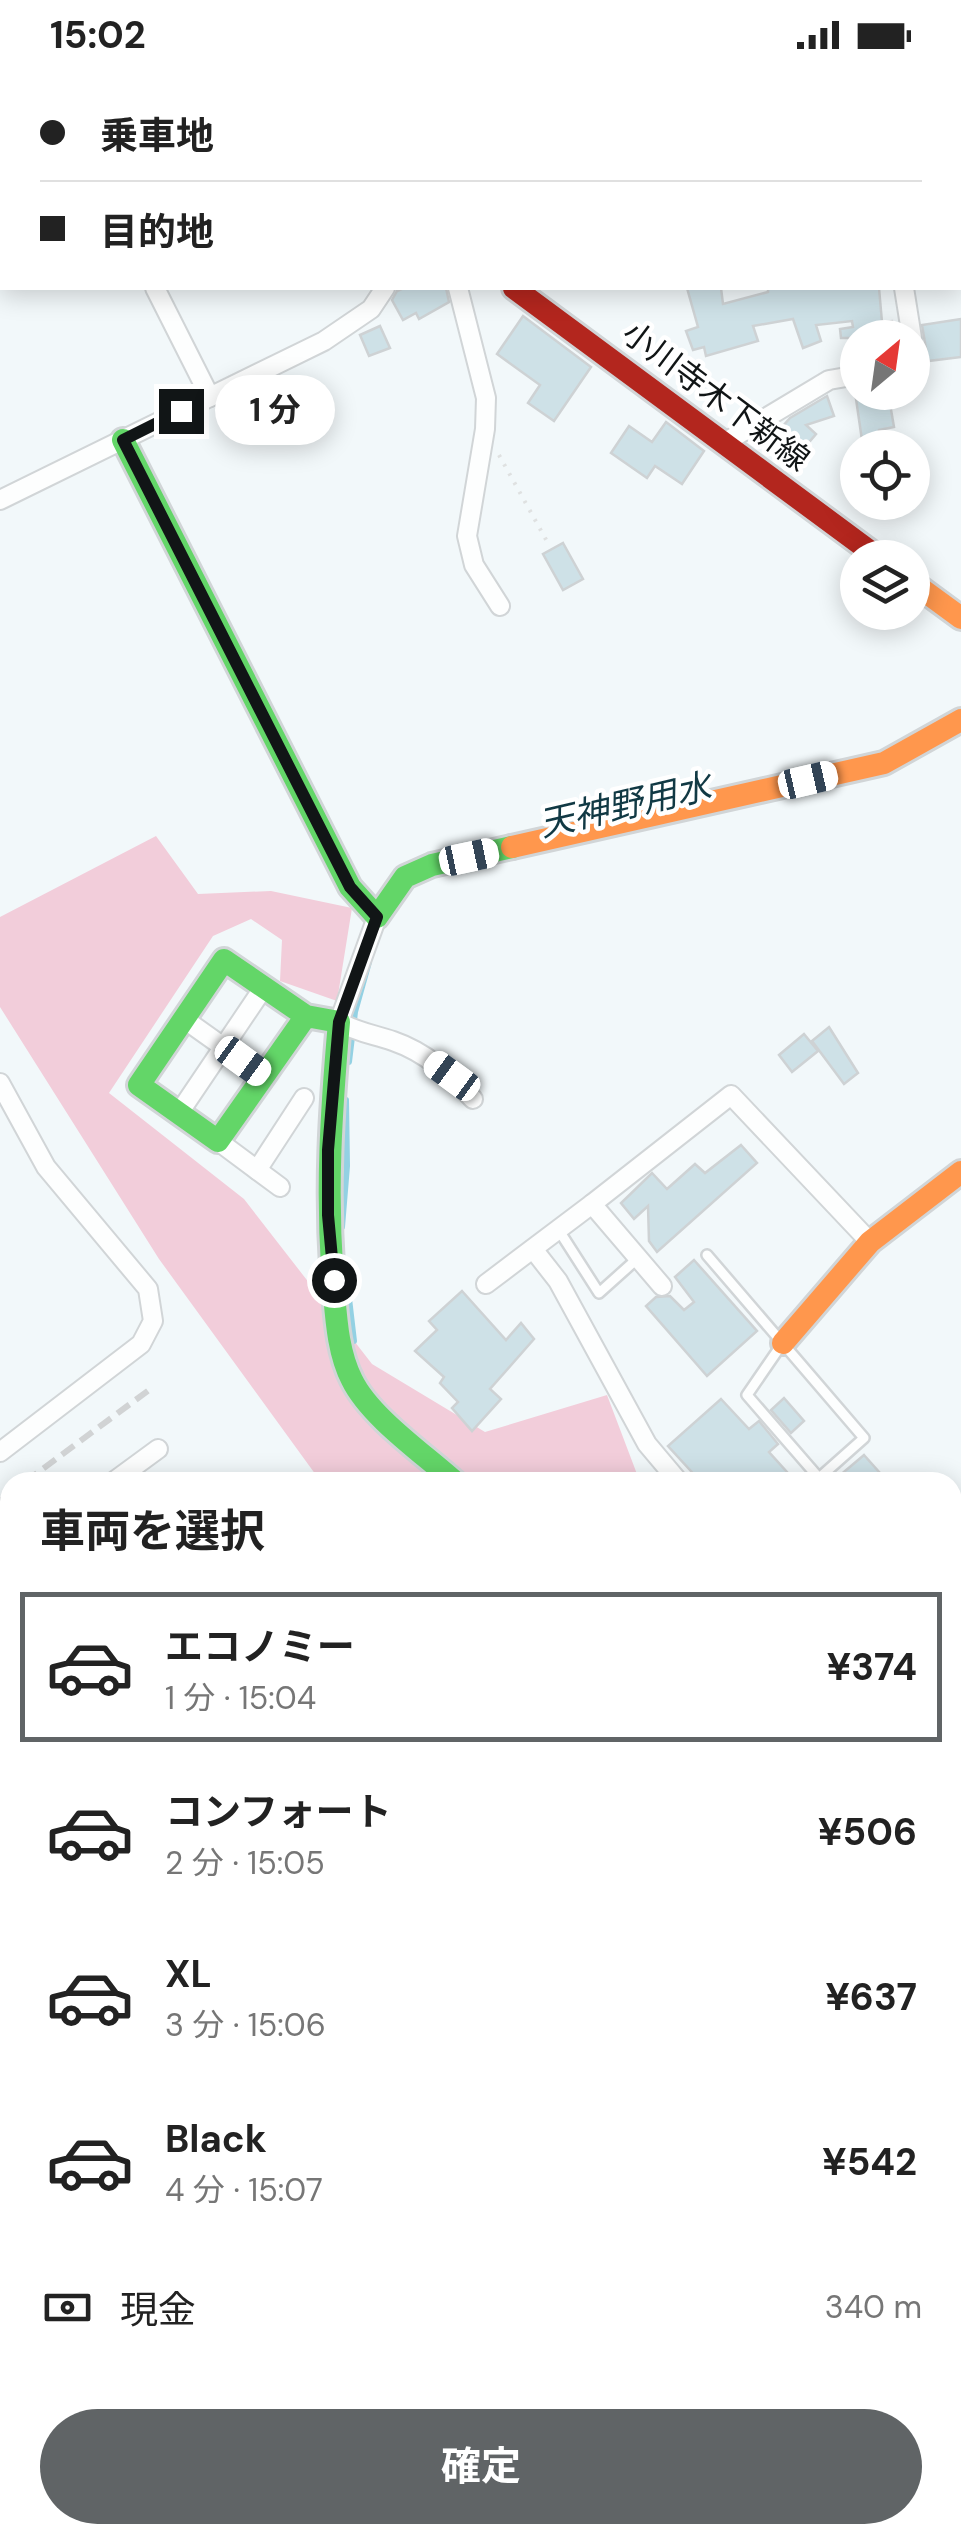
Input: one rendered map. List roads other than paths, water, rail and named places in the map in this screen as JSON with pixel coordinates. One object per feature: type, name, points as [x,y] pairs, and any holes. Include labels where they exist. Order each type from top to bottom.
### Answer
[{"type":"street","points":[[156,290],[210,396]]},
{"type":"street","points":[[0,500],[324,342],[371,309],[384,290]]},
{"type":"street","points":[[459,290],[486,398],[485,429],[468,536],[474,565],[500,606]]},
{"type":"street","name":"小川寺木下新線","points":[[517,290],[855,540]]},
{"type":"street","points":[[904,290],[909,320]]},
{"type":"street","points":[[724,442],[829,380],[840,378]]},
{"type":"street","points":[[123,440],[350,887],[377,917]]},
{"type":"street","points":[[930,595],[961,618]]},
{"type":"street","points":[[444,1472],[352,1383],[336,1314],[328,1215],[328,1150],[339,1022],[377,917],[405,877],[432,865],[884,763],[961,720]]},
{"type":"street","points":[[280,1187],[139,1085],[224,960],[306,1016],[339,1022],[361,1034],[394,1041],[429,1059],[452,1076],[472,1099]]},
{"type":"street","points":[[179,1114],[264,986]]},
{"type":"street","points":[[218,1141],[306,1016]]},
{"type":"street","points":[[184,1018],[264,1076]]},
{"type":"street","points":[[0,1082],[46,1168],[148,1289],[153,1320],[141,1344],[0,1452]]},
{"type":"street","points":[[486,1284],[731,1095],[870,1242]]},
{"type":"street","points":[[256,1170],[304,1098]]},
{"type":"street","points":[[782,1343],[870,1242],[961,1172]]},
{"type":"street","points":[[592,1204],[662,1286]]},
{"type":"street","points":[[533,1249],[558,1281],[647,1444],[671,1472]]},
{"type":"street","points":[[126,1472],[158,1449]]},
{"type":"lane","points":[[558,1229],[599,1293],[638,1258]]},
{"type":"lane","points":[[707,1255],[864,1438],[827,1472]]},
{"type":"lane","points":[[782,1343],[747,1395],[815,1472]]},
{"type":"waterway","name":"天神野用水","points":[[349,1062],[355,1012],[369,962]]},
{"type":"waterway","name":"天神野用水","points":[[342,1227],[347,1166],[346,1100]]},
{"type":"waterway","name":"天神野用水","points":[[345,1264],[354,1341]]},
{"type":"railway","points":[[38,1472],[153,1387]]}]
